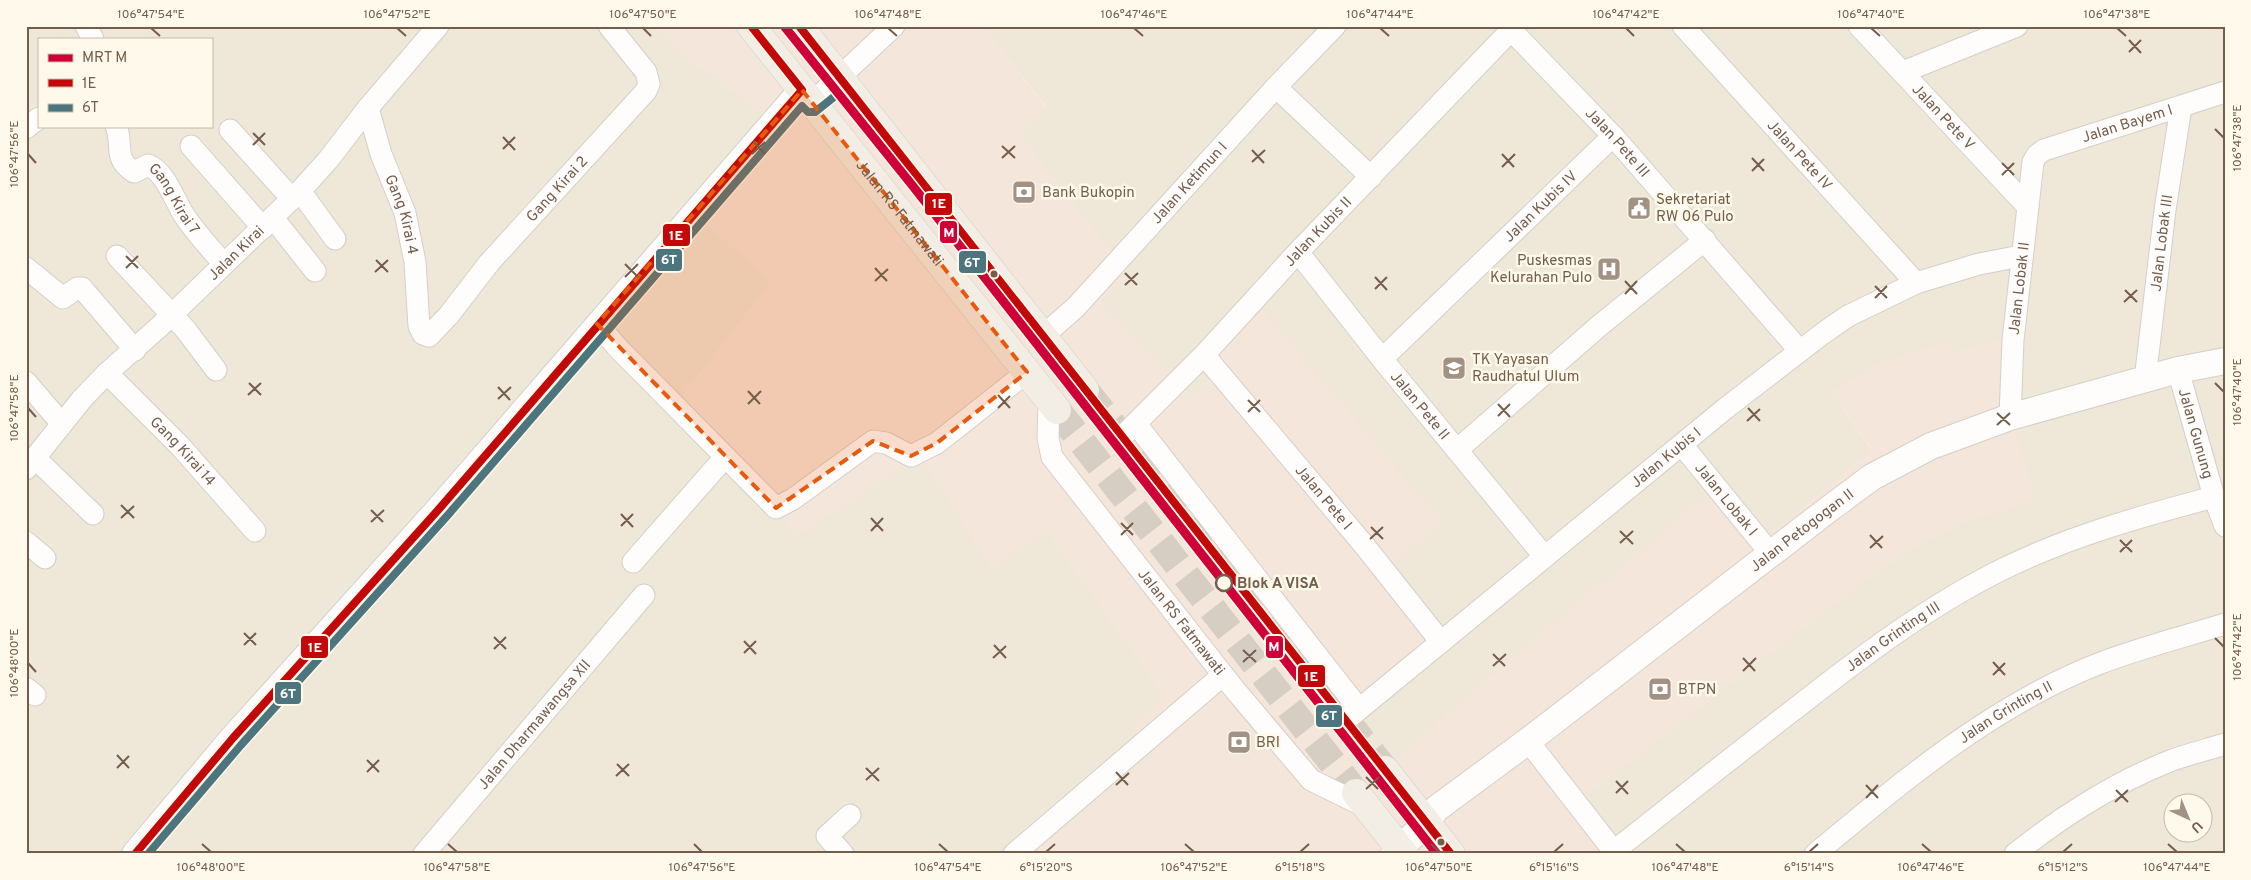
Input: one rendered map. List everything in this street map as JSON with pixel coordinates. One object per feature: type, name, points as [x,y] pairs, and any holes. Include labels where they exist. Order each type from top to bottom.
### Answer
[{"type":"main road","name":"Jalan RS Fatmawati","points":[[750,26],[1053,405]]},
{"type":"main road","points":[[799,26],[1085,390]]},
{"type":"main road","points":[[1385,770],[1426,814],[1451,854]]},
{"type":"main road","name":"Jalan RS Fatmawati","points":[[1361,800],[1399,852]]},
{"type":"street","points":[[86,26],[92,38]]},
{"type":"street","name":"Jalan Kirai","points":[[30,463],[82,399],[107,373],[135,350],[296,195],[328,160],[368,108],[438,26]]},
{"type":"street","name":"Gang Kirai 2","points":[[419,326],[426,336],[429,336],[438,328],[489,263],[646,91],[649,84],[646,72],[609,26]]},
{"type":"street","points":[[135,854],[186,792],[439,509],[597,324],[807,96],[840,78],[894,26]]},
{"type":"street","name":"Jalan Pete IV","points":[[1683,26],[1916,284]]},
{"type":"street","name":"Jalan Pete V","points":[[1859,26],[2028,207]]},
{"type":"street","points":[[1903,72],[2017,26]]},
{"type":"street","name":"Jalan Ketimun I","points":[[1043,336],[1076,307],[1333,27]]},
{"type":"street","name":"Jalan Pete III","points":[[1513,28],[1613,136],[1800,350]]},
{"type":"street","name":"Jalan Kubis II","points":[[1353,715],[1129,430],[1204,355],[1298,252],[1513,28]]},
{"type":"street","points":[[1276,87],[1371,177]]},
{"type":"street","name":"Jalan Bayem I","points":[[2033,162],[2037,155],[2044,150],[2225,92]]},
{"type":"street","name":"Jalan Lobak III","points":[[2145,380],[2165,210],[2182,107]]},
{"type":"street","name":"Gang Kirai 4","points":[[368,108],[381,154],[405,213],[416,262],[419,326]]},
{"type":"street","points":[[26,128],[38,119]]},
{"type":"street","name":"Gang Kirai 7","points":[[117,128],[119,134],[119,154],[125,164],[134,172],[148,165],[153,167],[170,189],[184,215],[223,264]]},
{"type":"street","points":[[230,130],[296,195],[335,239]]},
{"type":"street","name":"Jalan Kubis IV","points":[[1382,359],[1613,136]]},
{"type":"street","points":[[191,146],[315,271]]},
{"type":"street","name":"Jalan Lobak II","points":[[2010,417],[2013,340],[2033,162]]},
{"type":"street","points":[[1457,450],[1600,326],[1705,240]]},
{"type":"street","name":"Jalan Pete II","points":[[1298,252],[1382,359],[1544,556]]},
{"type":"street","points":[[117,256],[186,330],[216,370]]},
{"type":"street","name":"Jalan Kubis I","points":[[1353,715],[1544,556],[1800,350],[1848,316],[1916,284],[1979,264],[2021,256]]},
{"type":"street","points":[[26,268],[64,298],[77,288],[82,288],[135,350]]},
{"type":"street","points":[[597,324],[619,349],[776,508],[793,499],[873,441],[886,443],[911,456],[937,443],[1027,372]]},
{"type":"street","name":"Jalan Pete I","points":[[1204,355],[1364,545],[1441,642]]},
{"type":"street","name":"Jalan Petogogan II","points":[[1399,852],[1426,814],[1528,741],[1872,477],[1931,446],[2010,417],[2178,370],[2225,361]]},
{"type":"street","name":"Jalan Gunung","points":[[2178,370],[2214,497],[2225,526]]},
{"type":"street","name":"Gang Kirai 14","points":[[107,373],[180,446],[255,532]]},
{"type":"street","points":[[26,382],[62,424]]},
{"type":"street","name":"Jalan RS Fatmawati","points":[[1053,405],[1048,438],[1052,457],[1224,675],[1311,780],[1361,800]]},
{"type":"street","name":"Jalan Lobak I","points":[[1682,445],[1771,554]]},
{"type":"street","points":[[634,562],[725,457]]},
{"type":"street","points":[[30,463],[93,514]]},
{"type":"street","name":"Jalan Grinting III","points":[[1615,853],[1875,646],[1922,616],[2002,570],[2065,543],[2132,519],[2214,497]]},
{"type":"street","points":[[26,542],[45,558]]},
{"type":"street","name":"Jalan Dharmawangsa XII","points":[[424,854],[644,594]]},
{"type":"street","name":"Jalan Grinting II","points":[[1815,854],[1928,762],[1983,724],[2040,691],[2098,664],[2225,624]]},
{"type":"street","points":[[1014,854],[1224,675]]},
{"type":"street","points":[[1528,741],[1615,853]]},
{"type":"street","points":[[2015,854],[2042,832],[2120,785],[2169,762],[2225,744]]},
{"type":"street","points":[[843,854],[827,836],[850,815]]},
{"type":"highlighted area","points":[[802,90],[1027,372],[937,443],[911,456],[873,441],[776,508],[597,324]]},
{"type":"shaded area","points":[[26,26],[658,26],[677,50],[782,127],[771,282],[683,395],[920,456],[1047,531],[1165,695],[1156,755],[1033,854],[26,854]]},
{"type":"shaded area","points":[[658,26],[981,26],[1047,108],[1019,134],[1129,275],[1100,304],[1192,397],[1217,374],[1431,634],[1429,644],[1356,714],[1359,724],[1391,764],[1536,638],[1717,486],[1761,541],[1865,457],[1872,449],[1832,393],[1872,367],[1910,352],[1948,343],[1957,350],[2001,342],[2015,427],[2036,500],[1988,517],[1973,517],[1923,542],[1868,578],[1595,788],[1577,807],[1612,854],[1033,854],[1156,755],[1130,727],[1165,695],[1047,531],[991,569],[920,456],[797,537],[683,395],[771,282],[702,221],[782,127],[677,50]]},
{"type":"shaded area","points":[[981,26],[2225,26],[2225,854],[1612,854],[1577,807],[1595,788],[1868,578],[1923,542],[1973,517],[1988,517],[2015,427],[2001,342],[1872,367],[1832,393],[1872,450],[1865,457],[1761,541],[1717,487],[1536,638],[1391,764],[1359,724],[1216,374],[1192,397],[1100,304],[1129,275],[1019,134],[1047,107]]},
{"type":"shaded area","points":[[1263,310],[1442,522],[1392,565],[1213,353]]},
{"type":"tunnel","points":[[1085,390],[1385,770]]},
{"type":"tunnel","points":[[1057,410],[1356,793]]},
{"type":"metro line","name":"M","points":[[784,26],[912,185],[1437,854]]},
{"type":"transit line","name":"1E","points":[[135,854],[233,738],[439,509],[802,90],[751,26]]},
{"type":"transit line","name":"1E","points":[[799,26],[1451,854]]},
{"type":"transit line","name":"6T","points":[[148,854],[241,745],[447,516],[802,106],[808,112],[815,112],[839,93],[1438,854]]},
{"type":"place","name":"Bank Bukopin","points":[[1024,192]]},
{"type":"place","name":"Sekretariat RW 06 Pulo","points":[[1639,208]]},
{"type":"place","name":"Puskesmas Kelurahan Pulo","points":[[1609,269]]},
{"type":"place","name":"TK Yayasan Raudhatul Ulum","points":[[1454,368]]},
{"type":"place","name":"Blok A VISA","points":[[1224,583]]},
{"type":"place","name":"BTPN","points":[[1660,689]]},
{"type":"place","name":"BRI","points":[[1239,742]]}]
